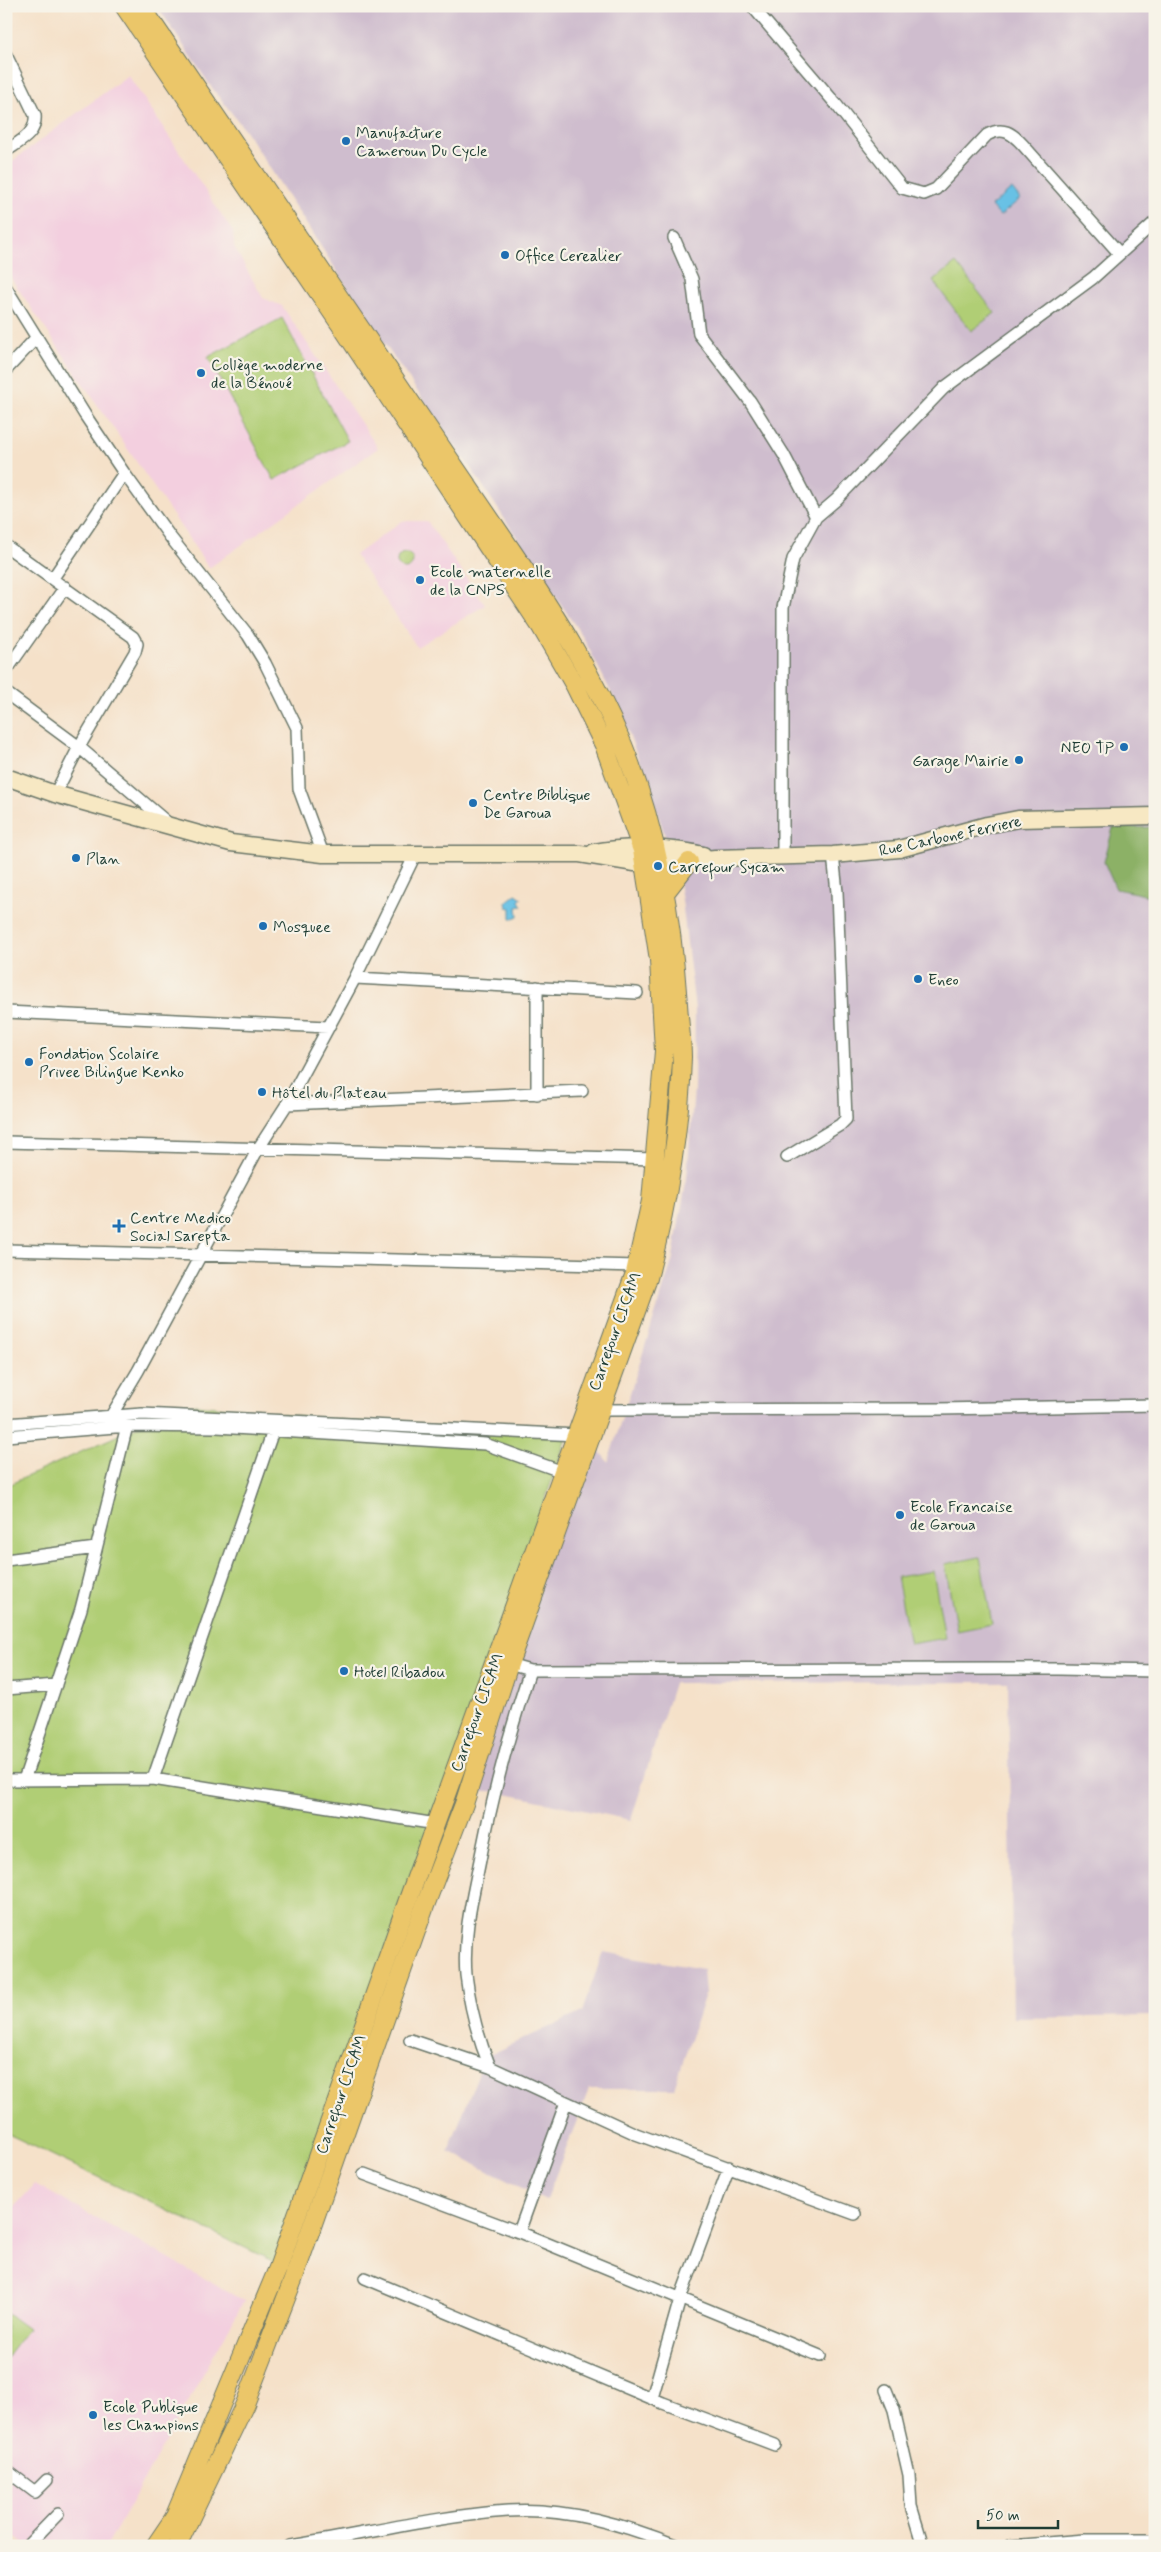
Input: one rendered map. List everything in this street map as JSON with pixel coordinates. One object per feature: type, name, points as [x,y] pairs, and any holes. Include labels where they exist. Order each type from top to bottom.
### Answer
[{"type":"main road","points":[[124,6],[302,256]]},
{"type":"main road","points":[[141,6],[541,627],[575,686],[604,745],[664,894],[676,966],[682,1057],[671,1175],[661,1227],[648,1278],[509,1664],[464,1804],[426,1903],[293,2280],[245,2404],[177,2546]]},
{"type":"main road","name":"Carrefour CICAM","points":[[156,2546],[174,2518],[278,2268],[637,1266],[651,1201],[664,1051],[659,960],[650,857]]},
{"type":"main road","points":[[664,894],[689,862]]},
{"type":"street","points":[[752,6],[835,103],[902,188],[924,194],[936,189],[987,135],[996,130],[1006,130],[1023,145],[1119,252]]},
{"type":"street","points":[[6,55],[35,115],[36,121],[30,134],[6,151]]},
{"type":"street","points":[[783,855],[784,608],[793,559],[816,517],[836,500],[944,388],[1093,278],[1119,252],[1155,222]]},
{"type":"street","points":[[674,238],[692,279],[699,334],[750,402],[784,455],[816,517]]},
{"type":"street","points":[[6,288],[85,415],[124,473],[170,538],[248,635],[265,663],[297,728],[299,789],[323,854]]},
{"type":"street","points":[[6,370],[37,337]]},
{"type":"street","points":[[53,578],[124,473]]},
{"type":"street","points":[[6,546],[133,637],[137,644],[135,652],[79,747],[55,794]]},
{"type":"street","points":[[6,671],[65,587]]},
{"type":"street","points":[[6,694],[79,747],[174,828]]},
{"type":"street","points":[[6,777],[55,794],[231,843],[323,854],[580,854],[609,849],[650,857]]},
{"type":"street","name":"Rue Carbone Ferriere","points":[[650,857],[689,862],[715,858],[833,855],[907,848],[1012,820],[1155,816]]},
{"type":"street","name":"Rue Carbone Ferriere","points":[[650,857],[682,850],[715,858]]},
{"type":"street","points":[[111,1416],[258,1149],[287,1104],[354,978],[415,855]]},
{"type":"street","points":[[786,1157],[840,1125],[846,1119],[837,892],[833,855]]},
{"type":"street","points":[[354,978],[637,993]]},
{"type":"street","points":[[537,988],[537,1094]]},
{"type":"street","points":[[6,1012],[328,1027]]},
{"type":"street","points":[[287,1104],[582,1091]]},
{"type":"street","points":[[6,1142],[656,1159]]},
{"type":"street","points":[[6,1250],[637,1266]]},
{"type":"street","points":[[600,1410],[929,1409],[1155,1405]]},
{"type":"street","points":[[6,1424],[142,1414],[577,1435]]},
{"type":"street","points":[[24,1780],[81,1609],[127,1426]]},
{"type":"street","points":[[6,1436],[127,1426],[217,1427],[485,1444],[563,1472]]},
{"type":"street","points":[[153,1779],[273,1431]]},
{"type":"street","points":[[6,1560],[96,1548]]},
{"type":"street","points":[[509,1664],[530,1670],[1059,1669],[1155,1671]]},
{"type":"street","points":[[490,2067],[479,2040],[466,1975],[466,1929],[488,1818],[513,1720],[530,1670]]},
{"type":"street","points":[[6,1689],[56,1685]]},
{"type":"street","points":[[6,1780],[153,1779],[436,1824]]},
{"type":"street","points":[[410,2040],[490,2067],[636,2134],[855,2214]]},
{"type":"street","points":[[519,2232],[566,2102]]},
{"type":"street","points":[[652,2398],[680,2299],[729,2167]]},
{"type":"street","points":[[364,2174],[519,2232],[820,2356]]},
{"type":"street","points":[[365,2278],[652,2398],[775,2445]]},
{"type":"street","points":[[886,2390],[894,2410],[909,2475],[911,2506],[923,2546]]},
{"type":"street","points":[[6,2470],[35,2492],[47,2480]]},
{"type":"street","points":[[290,2546],[508,2511],[568,2515],[612,2524],[678,2546]]},
{"type":"street","points":[[27,2546],[58,2514]]},
{"type":"street","points":[[1010,2546],[1084,2540],[1155,2540]]},
{"type":"shaded area","points":[[157,6],[1155,6],[1155,2016],[1013,2018],[1008,1682],[674,1683],[631,1820],[491,1791],[454,1791],[582,1429],[608,1462],[672,1262],[687,1177],[694,1089],[695,1009],[682,900],[677,872],[651,793],[621,712],[584,639],[481,483],[384,343],[245,130],[210,85]]},
{"type":"shaded area","name":"Collège moderne de la Bénoué","points":[[128,75],[233,232],[234,247],[263,298],[282,306],[378,448],[209,568],[6,271],[6,166]]},
{"type":"shaded area","name":"Ecole maternelle de la CNPS","points":[[402,521],[427,521],[485,605],[417,647],[355,555]]},
{"type":"shaded area","points":[[603,1952],[703,1969],[705,1994],[674,2089],[589,2089],[546,2200],[448,2151],[485,2057],[582,2012]]},
{"type":"shaded area","name":"Ecole Publique les Champions","points":[[35,2184],[244,2301],[107,2546],[27,2546],[6,2529],[6,2216]]},
{"type":"green space","points":[[956,263],[995,313],[971,331],[933,281]]},
{"type":"green space","points":[[282,318],[348,441],[274,480],[208,357]]},
{"type":"green space","points":[[402,553],[408,553],[413,558],[411,567],[402,569],[397,564],[397,558]]},
{"type":"green space","points":[[1155,827],[1155,897],[1116,889],[1104,862],[1113,828]]},
{"type":"green space","points":[[187,1404],[390,1425],[569,1430],[283,2266],[6,2133],[6,1486]]},
{"type":"green space","points":[[980,1557],[992,1624],[957,1631],[945,1564]]},
{"type":"green space","points":[[933,1571],[945,1638],[910,1644],[897,1577]]},
{"type":"green space","points":[[6,2313],[28,2329],[6,2358]]},
{"type":"water","points":[[1012,189],[1020,199],[1000,216],[991,206]]},
{"type":"water","points":[[516,894],[522,898],[519,901],[522,906],[517,907],[518,916],[511,919],[511,908],[507,907],[506,902]]},
{"type":"place","name":"Manufacture Cameroun Du Cycle","points":[[346,141]]},
{"type":"place","name":"Office Cerealier","points":[[505,255]]},
{"type":"place","name":"Collège moderne de la Bénoué","points":[[201,373]]},
{"type":"place","name":"Ecole maternelle de la CNPS","points":[[420,580]]},
{"type":"place","name":"NEO TP","points":[[1124,747]]},
{"type":"place","name":"Garage Mairie","points":[[1019,760]]},
{"type":"place","name":"Centre Biblique De Garoua","points":[[473,803]]},
{"type":"place","name":"Plan","points":[[76,858]]},
{"type":"place","name":"Carrefour Sycam","points":[[658,866]]},
{"type":"place","name":"Mosquee","points":[[263,926]]},
{"type":"place","name":"Eneo","points":[[918,979]]},
{"type":"place","name":"Fondation Scolaire Privee Bilingue Kenko","points":[[29,1062]]},
{"type":"place","name":"Hôtel du Plateau","points":[[262,1092]]},
{"type":"place","name":"Centre Medico Social Sarepta","points":[[119,1226]]},
{"type":"place","name":"Ecole Francaise de Garoua","points":[[900,1515]]},
{"type":"place","name":"Hotel Ribadou","points":[[344,1671]]},
{"type":"place","name":"Ecole Publique les Champions","points":[[93,2415]]}]
